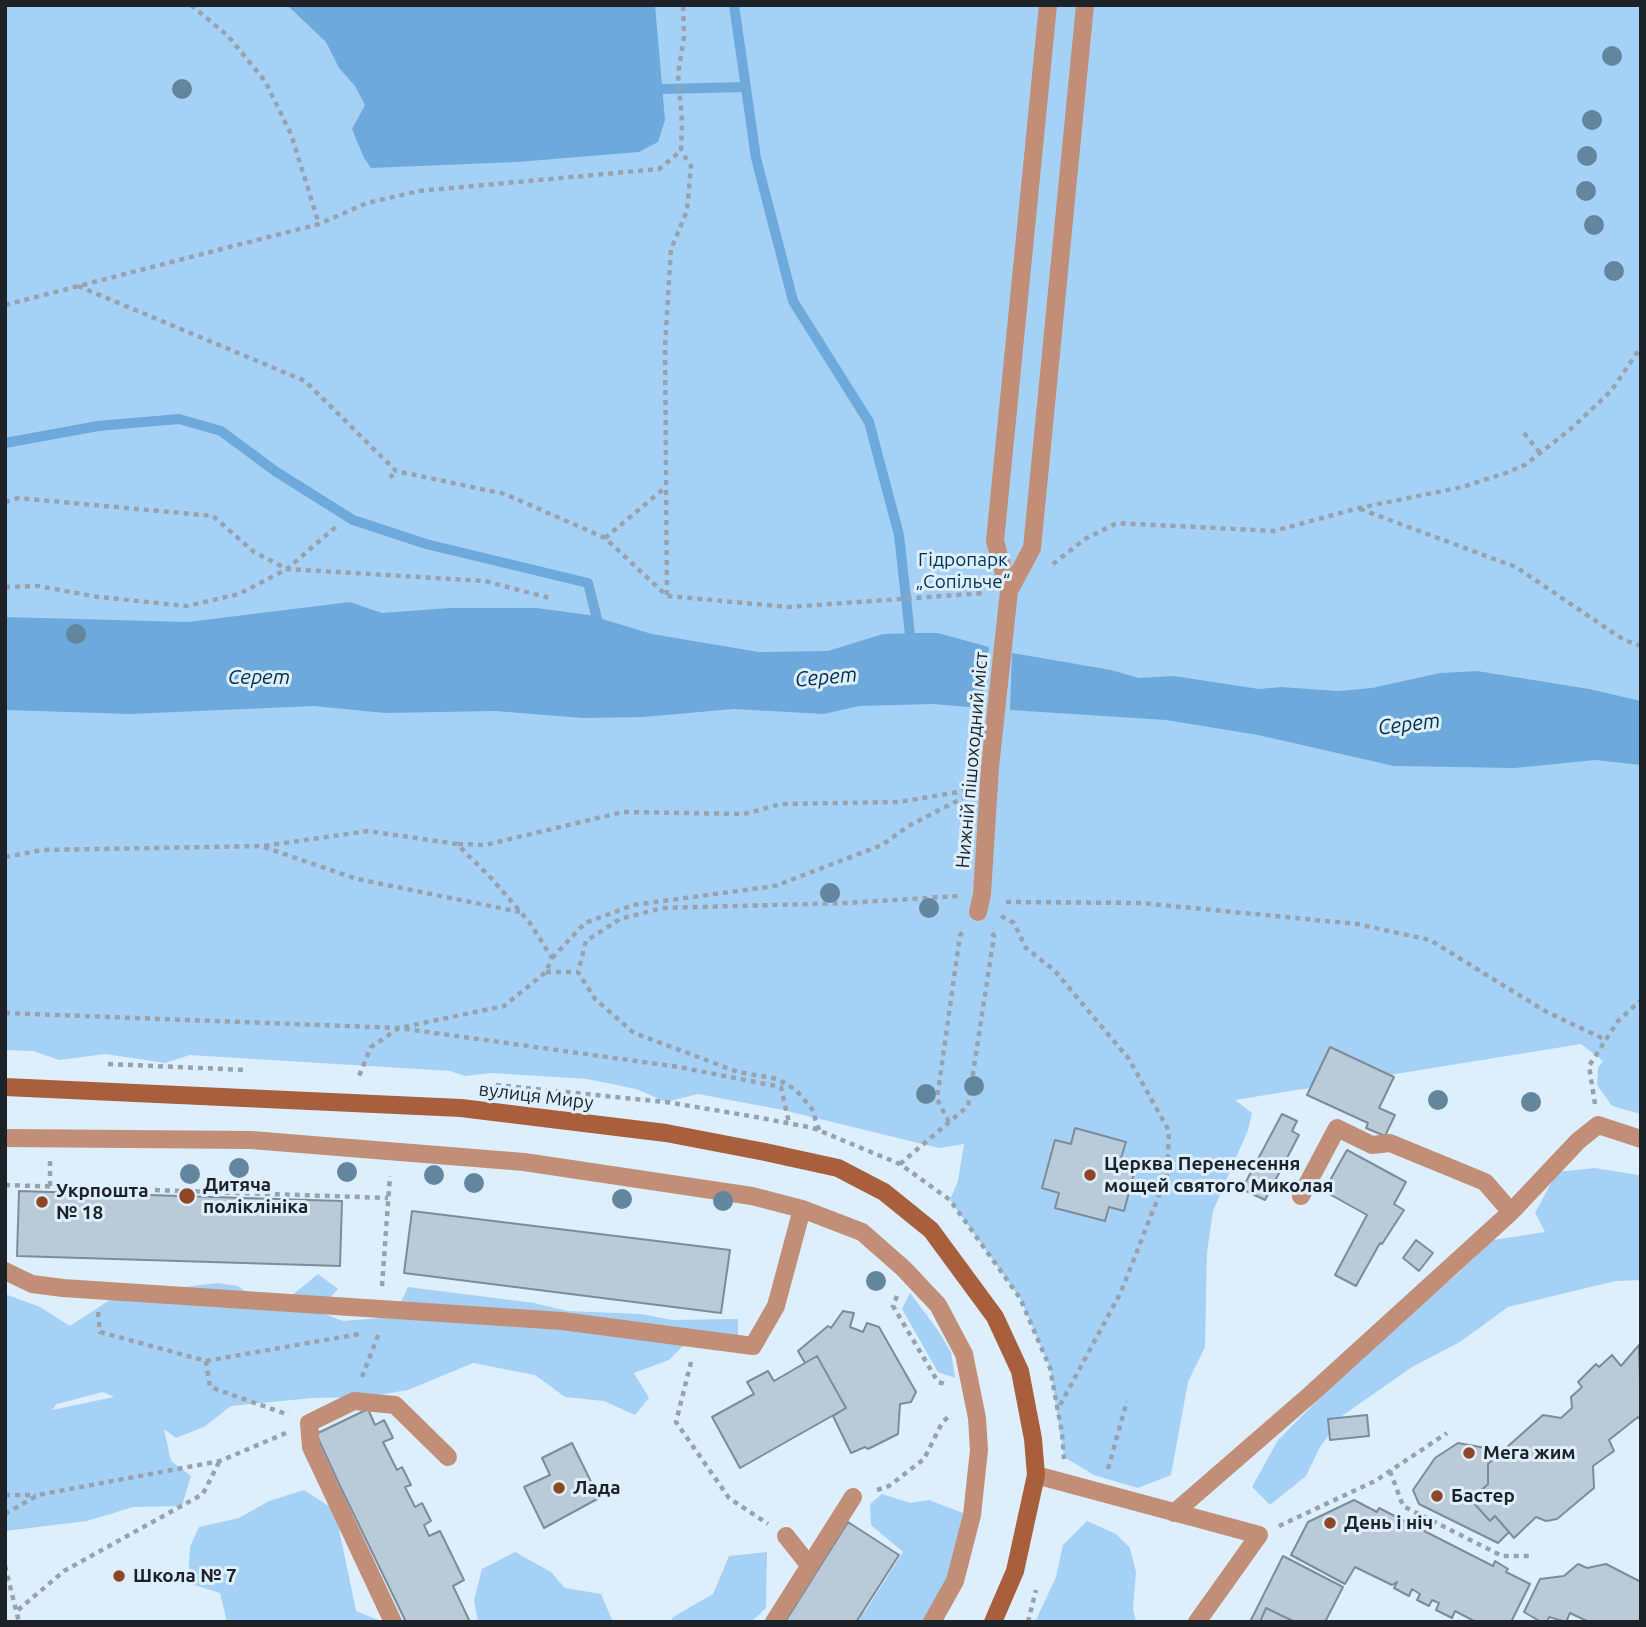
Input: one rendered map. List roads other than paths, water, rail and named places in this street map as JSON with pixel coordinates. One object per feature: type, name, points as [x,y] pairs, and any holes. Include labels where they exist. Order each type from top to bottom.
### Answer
[{"type":"main road","name":"вулиця Миру","points":[[5,1087],[461,1108],[666,1133],[828,1166],[884,1192],[932,1230],[995,1317],[1020,1371],[1033,1439],[1036,1475],[1015,1571],[993,1622]]},
{"type":"street","points":[[1009,591],[995,541],[1048,5]]},
{"type":"street","points":[[1009,591],[1032,548],[1085,5]]},
{"type":"street","name":"Нижній пішоходний міст","points":[[980,903],[989,767],[1009,591]]},
{"type":"street","points":[[1174,1513],[1311,1394],[1511,1213],[1578,1141],[1598,1125],[1641,1139]]},
{"type":"street","points":[[1301,1196],[1337,1128],[1372,1145],[1390,1143],[1485,1182],[1511,1213]]},
{"type":"street","points":[[5,1138],[251,1140],[510,1161],[752,1196],[802,1209],[862,1232],[938,1305],[964,1354],[972,1392],[979,1450],[972,1515],[954,1581],[932,1622]]},
{"type":"street","points":[[5,1271],[32,1284],[63,1288],[562,1321],[754,1346],[776,1306],[802,1209]]},
{"type":"street","points":[[393,1622],[311,1447],[309,1423],[354,1401],[395,1405],[448,1457]]},
{"type":"street","points":[[1036,1475],[1259,1535],[1197,1622]]},
{"type":"street","points":[[774,1622],[853,1497]]},
{"type":"street","points":[[786,1536],[809,1565]]},
{"type":"water","points":[[287,5],[655,5],[665,120],[658,142],[639,152],[517,162],[371,168],[352,129],[365,105],[355,86],[339,68],[326,42]]},
{"type":"water","name":"Серет","points":[[350,602],[382,613],[450,608],[537,608],[589,615],[652,634],[759,652],[828,651],[883,634],[920,633],[938,633],[989,647],[981,708],[933,704],[859,706],[824,714],[734,709],[643,717],[583,718],[495,711],[385,713],[314,706],[130,714],[5,710],[5,617],[188,622]]},
{"type":"water","name":"Серет","points":[[1012,653],[1111,670],[1139,678],[1174,676],[1259,689],[1281,687],[1338,691],[1372,688],[1440,673],[1477,671],[1589,689],[1641,701],[1641,765],[1595,760],[1515,768],[1394,766],[1258,735],[1166,720],[1010,710]]},
{"type":"waterway","points":[[734,5],[756,158],[793,301],[869,422],[899,535],[911,644]]},
{"type":"waterway","points":[[663,89],[746,87]]},
{"type":"waterway","points":[[5,443],[98,426],[179,419],[221,431],[275,471],[353,520],[426,544],[588,583],[600,631]]},
{"type":"place","name":"Церква Перенесення мощей святого Миколая","points":[[1090,1175]]},
{"type":"place","name":"Дитяча поліклініка","points":[[187,1196]]},
{"type":"place","name":"Укрпошта № 18","points":[[42,1202]]},
{"type":"place","name":"Мега жим","points":[[1469,1453]]},
{"type":"place","name":"Лада","points":[[559,1488]]},
{"type":"place","name":"Бастер","points":[[1437,1496]]},
{"type":"place","name":"День і ніч","points":[[1330,1523]]},
{"type":"place","name":"Школа № 7","points":[[119,1576]]},
{"type":"park label","name":"Гідропарк „Сопільче“","points":[[963,571]]}]
